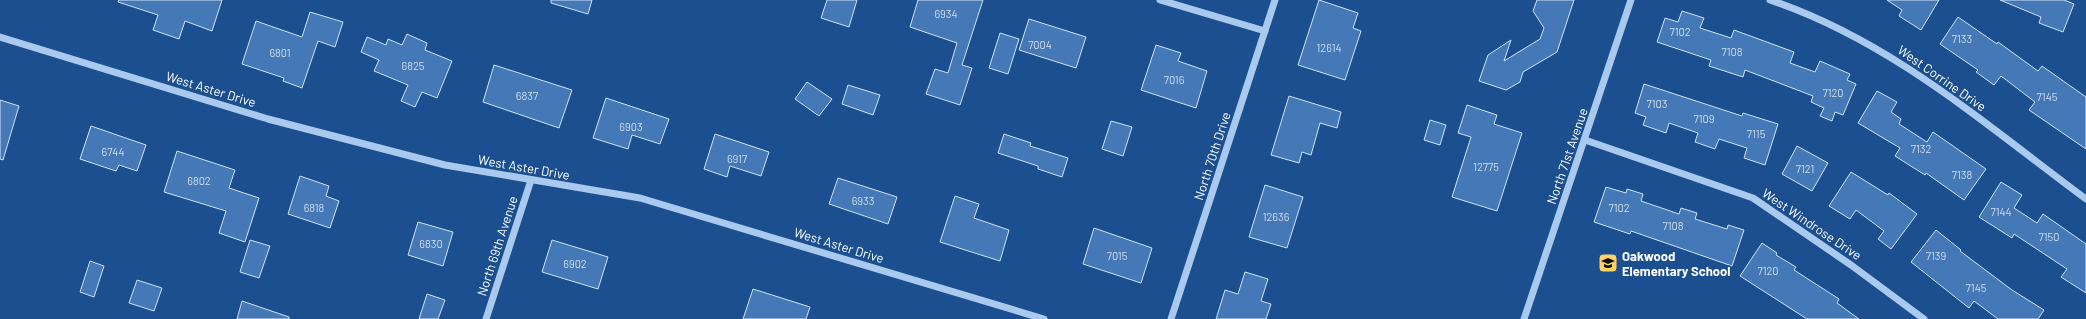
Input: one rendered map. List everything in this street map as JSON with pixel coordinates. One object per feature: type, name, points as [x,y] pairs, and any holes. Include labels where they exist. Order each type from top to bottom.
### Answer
[{"type":"street","points":[[1160,0],[1265,32]]},
{"type":"street","name":"North 70th Drive","points":[[1171,319],[1275,0]]},
{"type":"street","name":"North 71st Avenue","points":[[1524,319],[1632,0]]},
{"type":"street","name":"West Corrine Drive","points":[[1770,0],[1824,21],[1862,39],[1889,55],[1922,77],[2086,199]]},
{"type":"street","name":"West Aster Drive","points":[[0,37],[268,119],[445,165],[640,198],[1044,319]]},
{"type":"street","name":"West Windrose Drive","points":[[1585,140],[1753,198],[1851,265],[1924,319]]},
{"type":"street","name":"North 69th Avenue","points":[[486,319],[531,180]]},
{"type":"building","points":[[119,0],[222,0],[212,31],[185,21],[179,39],[153,30],[158,15],[118,2]]},
{"type":"building","points":[[551,0],[592,0],[588,14],[551,3]]},
{"type":"building","points":[[827,0],[857,0],[849,27],[821,18]]},
{"type":"building","points":[[918,0],[983,0],[962,65],[972,68],[960,105],[926,94],[935,69],[948,73],[957,43],[910,27]]},
{"type":"building","points":[[1319,0],[1358,13],[1353,28],[1361,31],[1345,80],[1298,65]]},
{"type":"building","points":[[1537,0],[1574,0],[1557,52],[1523,72],[1520,82],[1506,90],[1479,81],[1488,55],[1511,40],[1504,61],[1540,39],[1544,28],[1533,11]]},
{"type":"building","points":[[1887,0],[1939,0],[1921,30],[1899,16],[1902,10]]},
{"type":"building","points":[[2000,0],[2064,0],[2074,4],[2063,32],[2039,23],[2041,17]]},
{"type":"building","points":[[1682,11],[1704,18],[1700,28],[1731,38],[1734,30],[1794,52],[1790,63],[1815,72],[1820,61],[1850,74],[1847,80],[1856,84],[1843,115],[1835,112],[1832,121],[1820,116],[1824,108],[1811,102],[1813,96],[1745,70],[1743,77],[1709,66],[1711,60],[1657,42],[1665,18],[1678,22]]},
{"type":"building","points":[[310,12],[343,22],[335,47],[318,41],[302,88],[283,81],[284,78],[242,64],[256,21],[302,37]]},
{"type":"building","points":[[1958,17],[1997,44],[1998,42],[2038,71],[2042,66],[2086,97],[2086,149],[2029,110],[2035,102],[2001,76],[1994,85],[1976,72],[1978,70],[1940,44]]},
{"type":"building","points":[[1029,19],[1086,37],[1076,68],[1019,50]]},
{"type":"building","points":[[1000,33],[1019,39],[1008,74],[989,68]]},
{"type":"building","points":[[407,34],[427,43],[425,50],[452,61],[437,98],[422,92],[415,107],[401,101],[408,85],[374,71],[379,60],[361,52],[367,37],[386,45],[388,39],[402,45]]},
{"type":"building","points":[[1156,45],[1181,53],[1178,61],[1207,71],[1196,108],[1141,90]]},
{"type":"building","points":[[494,65],[572,90],[559,128],[483,102]]},
{"type":"building","points":[[807,82],[832,99],[819,116],[795,99]]},
{"type":"building","points":[[1644,84],[1742,116],[1743,113],[1778,124],[1765,165],[1744,158],[1747,148],[1719,139],[1715,149],[1695,142],[1698,133],[1669,123],[1666,133],[1643,125],[1646,117],[1635,113]]},
{"type":"building","points":[[848,85],[880,95],[873,115],[842,104]]},
{"type":"building","points":[[1877,91],[1897,102],[1891,112],[1901,119],[1899,124],[1927,142],[1933,132],[1986,169],[1964,200],[1926,173],[1925,175],[1895,156],[1900,148],[1858,123]]},
{"type":"building","points":[[1289,96],[1341,112],[1337,128],[1320,123],[1311,155],[1302,152],[1299,163],[1271,155]]},
{"type":"building","points":[[606,98],[669,119],[660,144],[632,135],[628,149],[593,138]]},
{"type":"building","points":[[0,100],[19,106],[3,160],[0,159]]},
{"type":"building","points":[[1467,105],[1497,115],[1494,124],[1522,133],[1497,211],[1452,197],[1471,137],[1458,133]]},
{"type":"building","points":[[1430,120],[1446,125],[1440,145],[1424,140]]},
{"type":"building","points":[[1111,121],[1132,127],[1123,156],[1102,149]]},
{"type":"building","points":[[91,126],[146,145],[137,171],[119,165],[116,171],[80,159]]},
{"type":"building","points":[[715,134],[769,152],[761,176],[730,166],[727,177],[704,169]]},
{"type":"building","points":[[1004,134],[1031,143],[1030,146],[1068,158],[1062,177],[1038,169],[1038,166],[998,153]]},
{"type":"building","points":[[1797,146],[1828,163],[1812,191],[1782,174]]},
{"type":"building","points":[[177,151],[235,170],[229,188],[259,198],[245,242],[219,233],[226,211],[164,192]]},
{"type":"building","points":[[1851,172],[1888,195],[1889,193],[1917,214],[1891,249],[1878,239],[1884,231],[1856,210],[1850,219],[1829,206]]},
{"type":"building","points":[[300,176],[329,186],[326,196],[339,201],[330,228],[288,214]]},
{"type":"building","points":[[838,178],[897,197],[888,224],[829,204]]},
{"type":"building","points":[[2001,182],[2022,195],[2014,208],[2037,223],[2043,214],[2086,244],[2086,293],[2061,277],[2067,269],[2014,234],[2012,238],[1979,217]]},
{"type":"building","points":[[1265,185],[1303,197],[1287,248],[1249,237]]},
{"type":"building","points":[[1606,187],[1626,193],[1627,189],[1643,194],[1641,201],[1679,214],[1681,208],[1697,213],[1695,219],[1727,229],[1728,225],[1744,230],[1732,266],[1631,231],[1630,234],[1594,222]]},
{"type":"building","points":[[955,196],[979,204],[974,218],[1009,230],[1000,261],[940,242]]},
{"type":"building","points":[[418,222],[453,232],[443,266],[408,255]]},
{"type":"building","points":[[1094,228],[1152,248],[1141,283],[1083,264]]},
{"type":"building","points":[[1936,230],[1961,250],[1960,251],[2012,290],[2044,310],[2038,319],[1998,319],[1974,301],[1969,308],[1911,262]]},
{"type":"building","points":[[250,240],[270,246],[259,278],[240,272]]},
{"type":"building","points":[[552,240],[608,257],[598,289],[542,272]]},
{"type":"building","points":[[1762,243],[1777,253],[1776,255],[1796,267],[1794,270],[1839,299],[1837,303],[1859,319],[1807,319],[1740,276]]},
{"type":"building","points":[[90,261],[104,266],[94,297],[80,292]]},
{"type":"building","points":[[1245,272],[1268,279],[1261,301],[1271,304],[1266,319],[1216,319],[1225,290],[1238,294]]},
{"type":"building","points":[[137,280],[162,288],[154,311],[129,303]]},
{"type":"building","points":[[753,289],[810,307],[806,319],[743,319]]},
{"type":"building","points":[[427,294],[445,300],[438,319],[419,319]]},
{"type":"building","points":[[242,301],[289,317],[289,319],[237,319]]},
{"type":"place","name":"Oakwood Elementary School","points":[[1608,263]]}]
